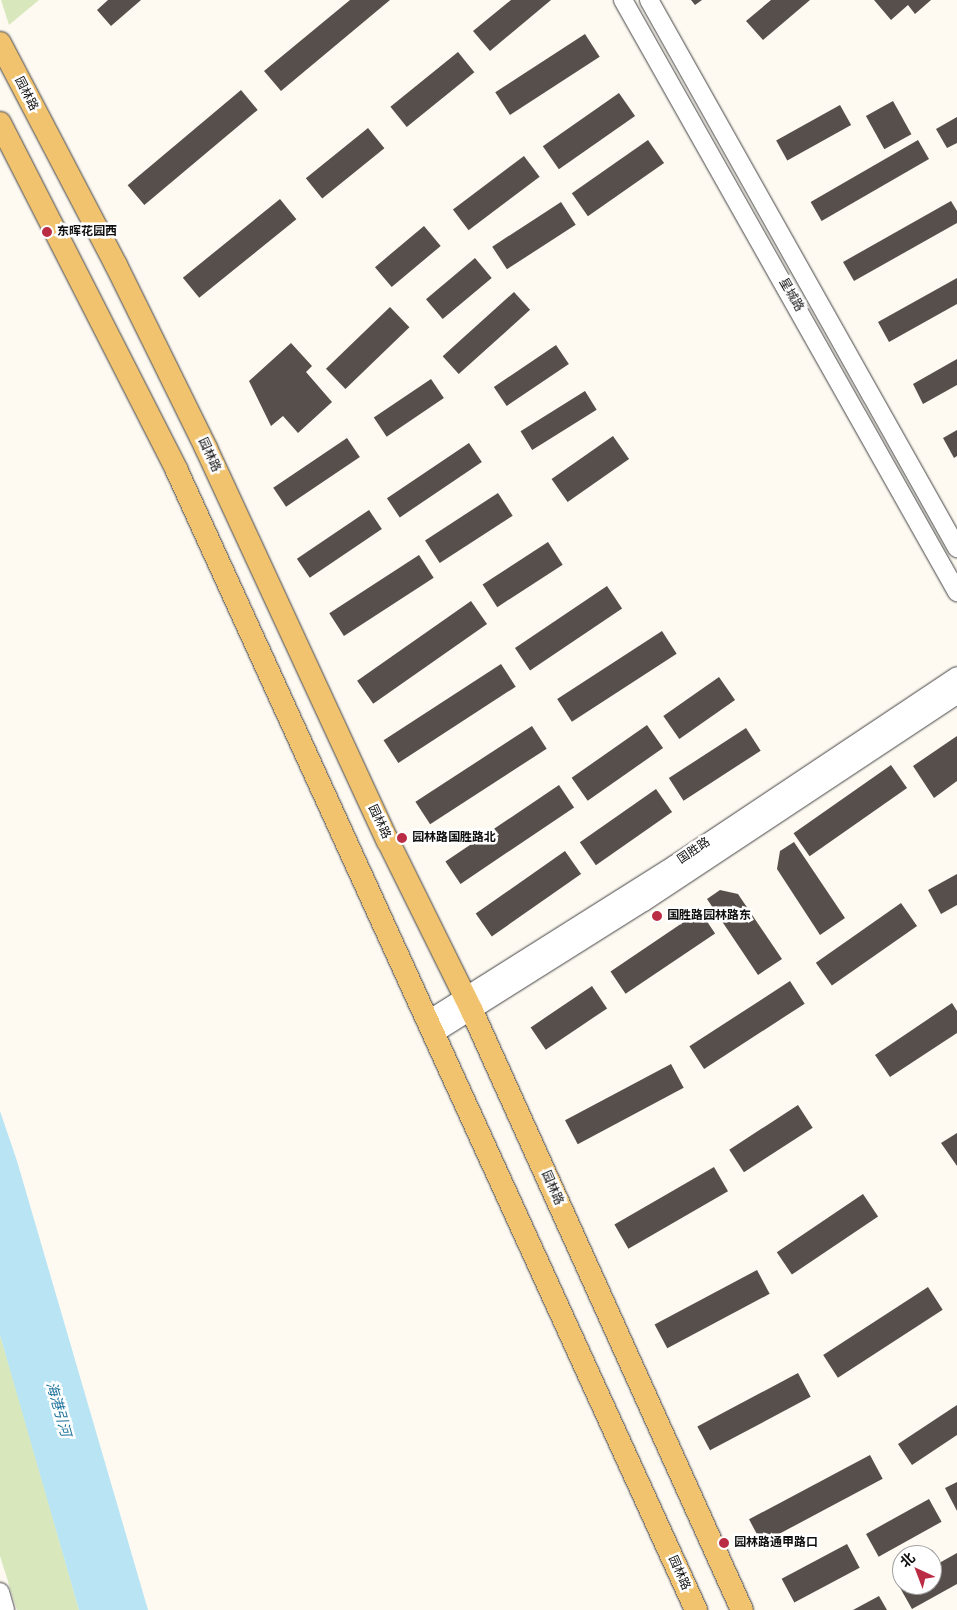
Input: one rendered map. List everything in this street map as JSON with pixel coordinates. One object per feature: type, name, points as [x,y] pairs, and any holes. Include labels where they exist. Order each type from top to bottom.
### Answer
[{"type":"main road","name":"园林路","points":[[0,43],[116,265],[206,448],[388,841],[468,1004],[742,1610]]},
{"type":"main road","name":"园林路","points":[[0,123],[177,471],[696,1610]]},
{"type":"street","name":"星城路","points":[[623,0],[957,592]]},
{"type":"street","name":"星城路","points":[[648,0],[957,548]]},
{"type":"street","name":"国胜路","points":[[468,1004],[674,864],[957,676]]},
{"type":"street","name":"国胜路","points":[[431,1027],[644,902],[957,695]]},
{"type":"street","points":[[0,1592],[5,1610]]},
{"type":"green space","points":[[1,0],[39,0],[9,25]]},
{"type":"green space","points":[[0,1335],[79,1610],[17,1610],[0,1556]]},
{"type":"water","name":"海港引河","points":[[0,1111],[17,1161],[148,1610],[79,1610],[0,1335]]},
{"type":"building","points":[[108,0],[141,0],[111,26],[97,10]]},
{"type":"building","points":[[350,0],[390,0],[281,91],[264,71]]},
{"type":"building","points":[[511,0],[551,0],[490,51],[473,31]]},
{"type":"building","points":[[691,0],[702,0],[695,5]]},
{"type":"building","points":[[771,0],[810,0],[763,40],[746,21]]},
{"type":"building","points":[[874,0],[931,0],[915,14],[908,5],[891,20]]},
{"type":"building","points":[[585,34],[600,57],[510,115],[495,92]]},
{"type":"building","points":[[458,52],[474,72],[407,127],[390,107]]},
{"type":"building","points":[[241,90],[258,110],[144,205],[128,185]]},
{"type":"building","points":[[619,93],[635,116],[559,169],[543,146]]},
{"type":"building","points":[[893,101],[911,134],[884,149],[866,116]]},
{"type":"building","points":[[840,105],[851,125],[787,161],[776,140]]},
{"type":"building","points":[[957,117],[957,143],[947,148],[936,129]]},
{"type":"building","points":[[368,128],[384,148],[322,199],[306,178]]},
{"type":"building","points":[[648,140],[664,163],[588,216],[572,193]]},
{"type":"building","points":[[918,140],[929,159],[822,221],[811,202]]},
{"type":"building","points":[[524,156],[540,177],[469,230],[453,210]]},
{"type":"building","points":[[280,199],[296,219],[199,298],[183,278]]},
{"type":"building","points":[[951,201],[957,211],[957,223],[854,281],[843,262]]},
{"type":"building","points":[[561,202],[576,225],[507,269],[492,247]]},
{"type":"building","points":[[424,226],[441,246],[392,287],[375,267]]},
{"type":"building","points":[[475,258],[492,278],[443,319],[426,299]]},
{"type":"building","points":[[957,278],[957,304],[889,342],[878,322]]},
{"type":"building","points":[[514,292],[530,310],[459,374],[443,356]]},
{"type":"building","points":[[390,307],[409,327],[345,389],[326,369]]},
{"type":"building","points":[[291,343],[312,366],[306,372],[332,402],[298,433],[283,416],[271,426],[249,381]]},
{"type":"building","points":[[556,345],[569,364],[507,406],[494,387]]},
{"type":"building","points":[[957,359],[957,385],[923,404],[913,384]]},
{"type":"building","points":[[431,379],[444,398],[387,437],[374,418]]},
{"type":"building","points":[[585,391],[597,410],[532,450],[521,431]]},
{"type":"building","points":[[957,430],[957,456],[954,458],[943,438]]},
{"type":"building","points":[[613,436],[629,459],[568,502],[552,479]]},
{"type":"building","points":[[347,438],[360,457],[286,507],[273,488]]},
{"type":"building","points":[[469,443],[482,462],[400,517],[387,498]]},
{"type":"building","points":[[498,493],[513,516],[440,563],[425,540]]},
{"type":"building","points":[[369,510],[382,529],[310,578],[297,559]]},
{"type":"building","points":[[548,542],[563,565],[497,607],[483,584]]},
{"type":"building","points":[[419,555],[434,578],[344,636],[329,613]]},
{"type":"building","points":[[607,586],[622,608],[530,670],[515,648]]},
{"type":"building","points":[[471,601],[487,624],[373,704],[357,681]]},
{"type":"building","points":[[662,631],[677,654],[572,722],[557,699]]},
{"type":"building","points":[[501,664],[516,687],[398,763],[384,740]]},
{"type":"building","points":[[719,677],[735,700],[679,739],[663,716]]},
{"type":"building","points":[[647,725],[663,748],[588,801],[572,778]]},
{"type":"building","points":[[532,726],[547,749],[430,824],[415,802]]},
{"type":"building","points":[[746,728],[761,751],[684,801],[669,778]]},
{"type":"building","points":[[957,736],[957,781],[934,798],[913,766]]},
{"type":"building","points":[[891,765],[907,788],[810,856],[794,833]]},
{"type":"building","points":[[559,785],[574,807],[461,884],[445,862]]},
{"type":"building","points":[[656,789],[672,812],[596,865],[580,842]]},
{"type":"building","points":[[794,842],[845,918],[820,935],[777,869],[780,851]]},
{"type":"building","points":[[565,851],[581,874],[492,936],[476,914]]},
{"type":"building","points":[[957,874],[957,905],[941,914],[928,890]]},
{"type":"building","points":[[720,890],[738,894],[782,959],[758,975],[707,899]]},
{"type":"building","points":[[901,903],[917,926],[832,986],[816,963]]},
{"type":"building","points":[[700,911],[715,933],[626,994],[610,971]]},
{"type":"building","points":[[790,981],[805,1004],[704,1069],[689,1046]]},
{"type":"building","points":[[592,986],[607,1008],[546,1050],[531,1027]]},
{"type":"building","points":[[952,1003],[957,1011],[957,1033],[890,1077],[875,1055]]},
{"type":"building","points":[[671,1064],[684,1088],[578,1144],[565,1120]]},
{"type":"building","points":[[798,1105],[813,1128],[744,1172],[729,1150]]},
{"type":"building","points":[[957,1133],[957,1166],[941,1143]]},
{"type":"building","points":[[714,1167],[728,1191],[628,1249],[614,1224]]},
{"type":"building","points":[[863,1194],[878,1216],[792,1275],[777,1252]]},
{"type":"building","points":[[757,1270],[770,1294],[667,1348],[655,1324]]},
{"type":"building","points":[[928,1287],[943,1310],[838,1378],[823,1355]]},
{"type":"building","points":[[798,1373],[811,1397],[710,1450],[697,1427]]},
{"type":"building","points":[[957,1405],[957,1435],[912,1465],[898,1444]]},
{"type":"building","points":[[870,1455],[883,1479],[762,1543],[749,1519]]},
{"type":"building","points":[[957,1482],[957,1511],[945,1488]]},
{"type":"building","points":[[929,1499],[942,1522],[900,1545],[892,1545],[892,1549],[879,1557],[866,1534]]},
{"type":"building","points":[[847,1544],[860,1568],[794,1603],[782,1579]]},
{"type":"building","points":[[957,1553],[957,1584],[942,1592],[942,1561]]},
{"type":"building","points":[[904,1595],[937,1595],[912,1609]]},
{"type":"building","points":[[879,1596],[887,1610],[853,1610]]},
{"type":"place","name":"东晖花园西","points":[[47,232]]},
{"type":"place","name":"园林路国胜路北","points":[[402,838]]},
{"type":"place","name":"国胜路园林路东","points":[[657,916]]},
{"type":"place","name":"园林路通甲路口","points":[[724,1543]]}]
